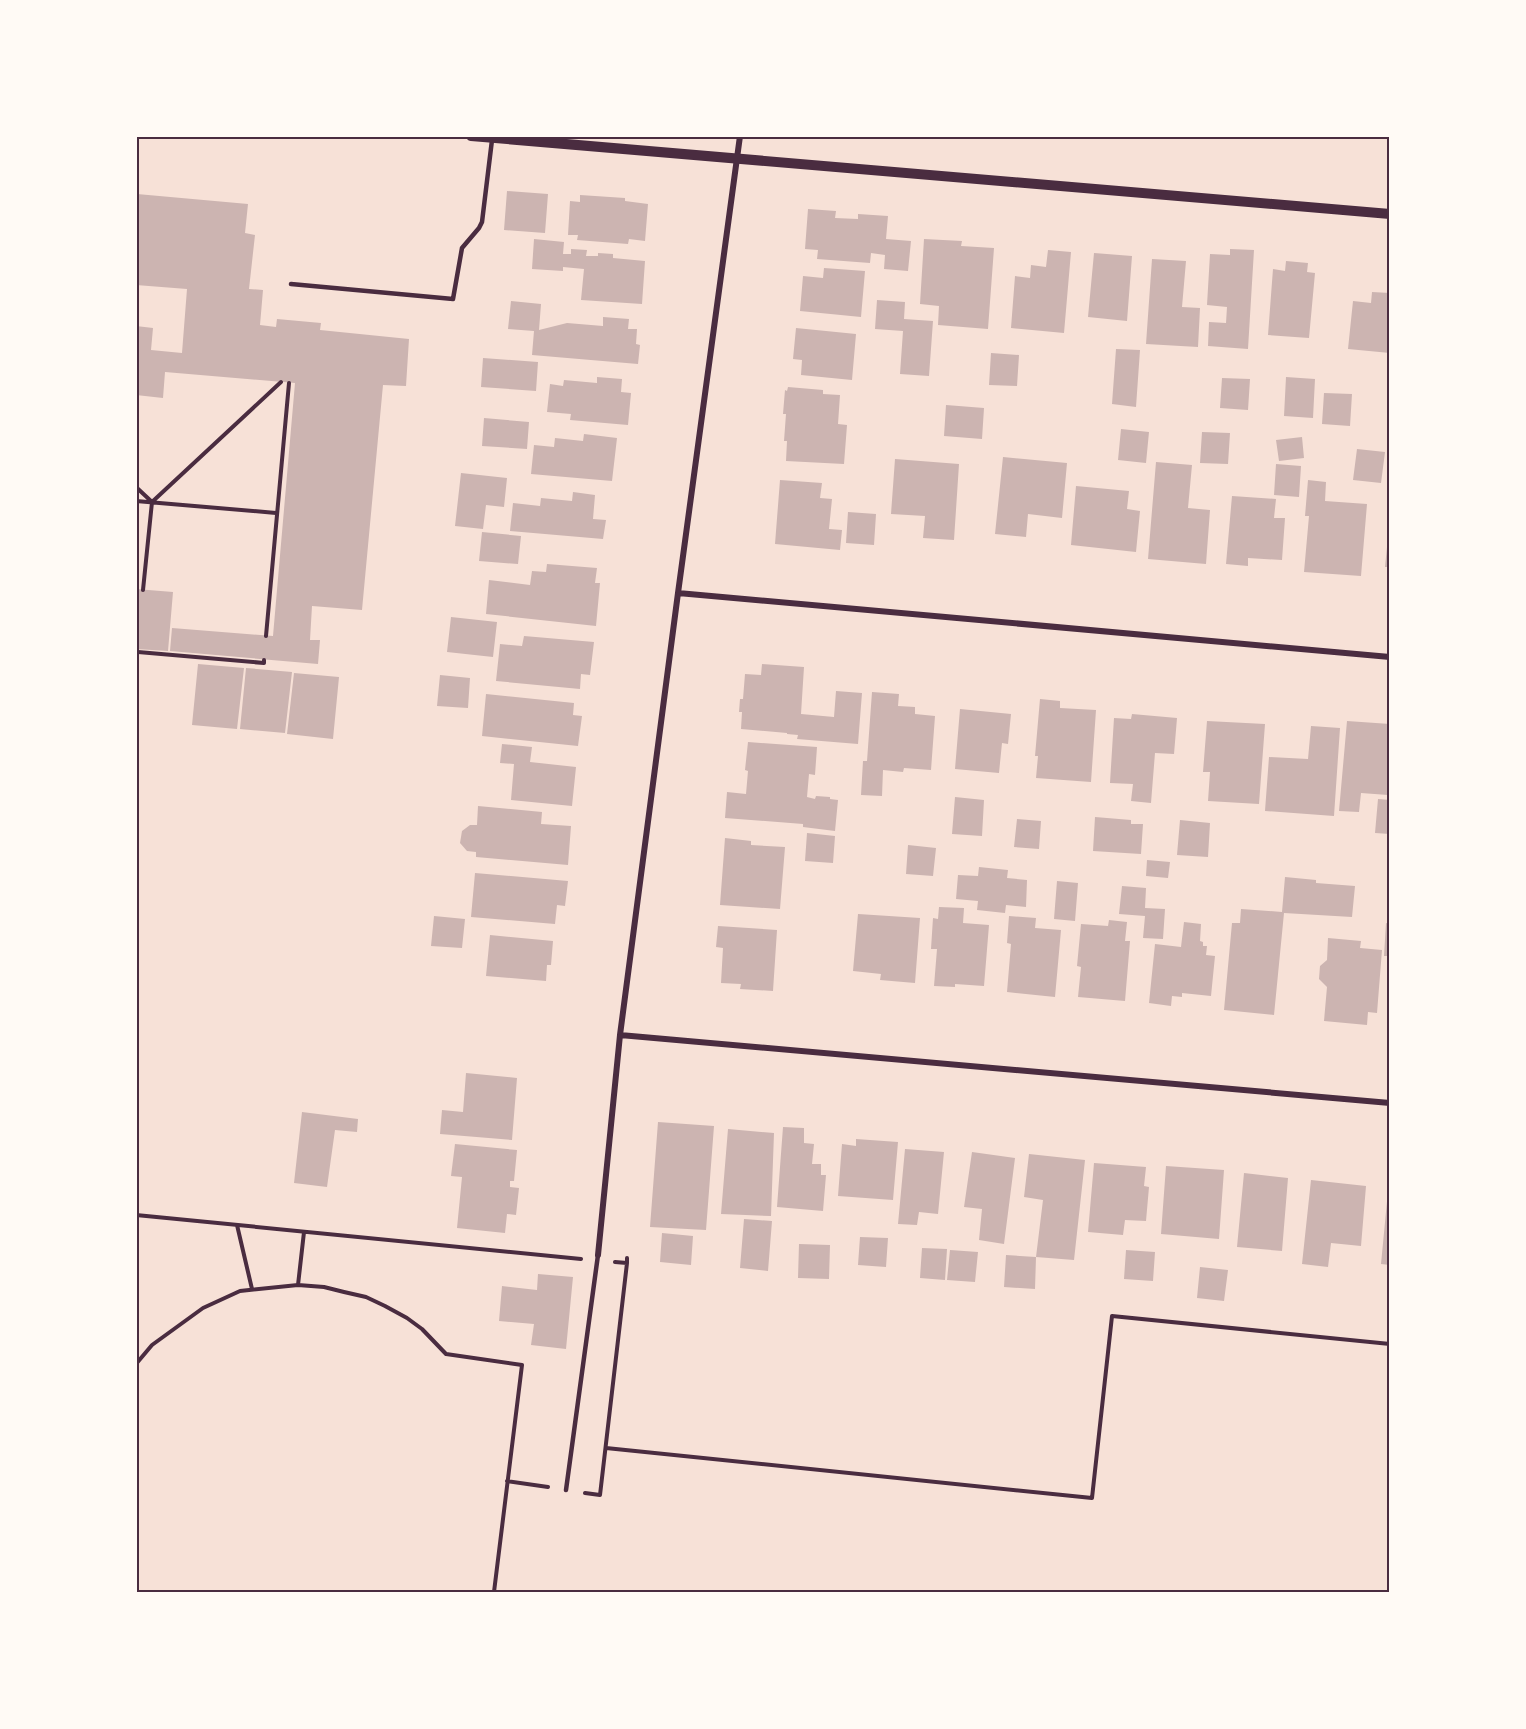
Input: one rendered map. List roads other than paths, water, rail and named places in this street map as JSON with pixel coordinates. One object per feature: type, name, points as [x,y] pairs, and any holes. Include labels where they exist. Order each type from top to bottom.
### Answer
[{"type":"street","points":[[471,136],[1389,214]]},
{"type":"street","points":[[597,1258],[620,1035],[740,136]]},
{"type":"street","points":[[678,593],[1389,657]]},
{"type":"street","points":[[620,1035],[1389,1103]]},
{"type":"lane","points":[[291,284],[453,299],[462,248],[482,222],[492,138]]},
{"type":"lane","points":[[566,1490],[597,1258]]}]
